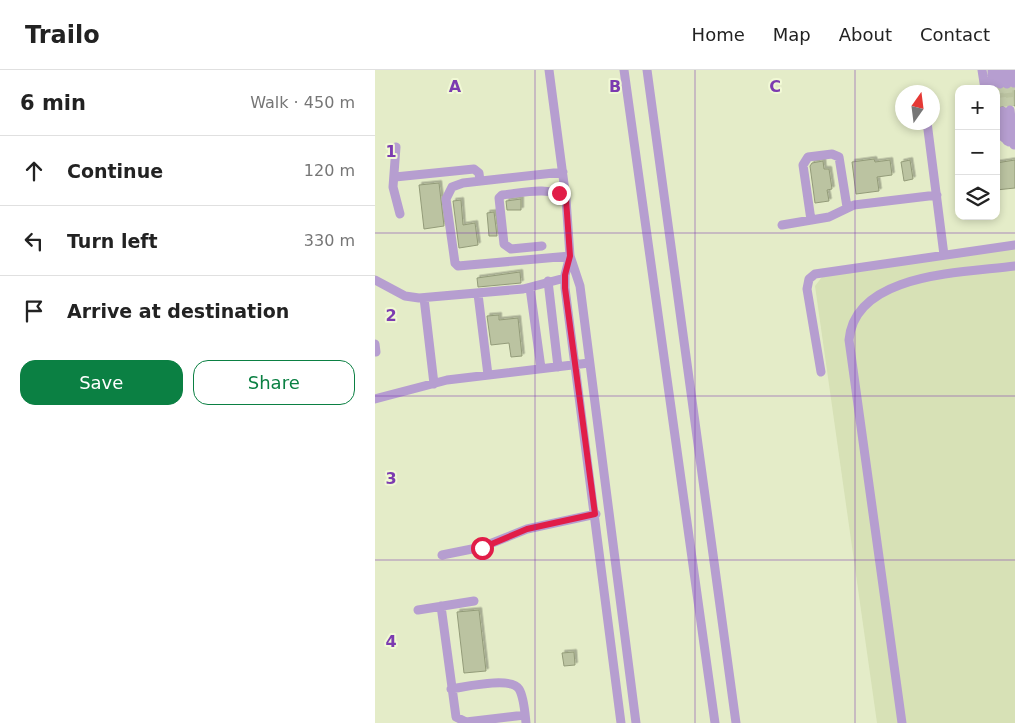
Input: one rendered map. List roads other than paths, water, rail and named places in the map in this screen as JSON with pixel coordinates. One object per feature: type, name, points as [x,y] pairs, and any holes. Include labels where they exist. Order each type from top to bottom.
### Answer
[{"type":"street","points":[[549,70],[566,199],[570,256],[565,278],[621,723]]},
{"type":"street","points":[[624,70],[715,723]]},
{"type":"street","points":[[647,70],[736,723]]},
{"type":"street","points":[[982,70],[999,85]]},
{"type":"street","points":[[992,70],[999,85]]},
{"type":"street","points":[[997,70],[999,85]]},
{"type":"street","points":[[999,85],[1006,70]]},
{"type":"street","points":[[999,85],[1011,70]]},
{"type":"street","points":[[999,130],[1003,112]]},
{"type":"street","points":[[1003,112],[1012,144]]},
{"type":"street","points":[[928,130],[944,255]]},
{"type":"street","points":[[1000,135],[1012,144]]},
{"type":"street","points":[[396,147],[394,191],[400,214]]},
{"type":"street","points":[[811,220],[803,165],[808,157],[832,154],[839,157],[847,207]]},
{"type":"street","points":[[395,177],[474,169],[479,173],[480,181]]},
{"type":"street","points":[[563,172],[457,185],[446,196],[456,265],[570,256]]},
{"type":"street","points":[[542,246],[507,248],[499,198],[502,195],[549,191],[559,193],[566,199]]},
{"type":"street","points":[[782,224],[829,216],[847,207],[937,196]]},
{"type":"street","points":[[821,372],[807,289],[812,276],[822,271],[1015,245]]},
{"type":"street","points":[[570,256],[579,279],[636,723]]},
{"type":"street","points":[[902,723],[849,340],[850,330],[853,320],[864,304],[903,283],[1015,266]]},
{"type":"street","points":[[375,280],[405,296],[424,298],[530,288],[548,281],[565,278]]},
{"type":"street","points":[[548,281],[558,366]]},
{"type":"street","points":[[530,288],[541,368]]},
{"type":"street","points":[[478,294],[488,375]]},
{"type":"street","points":[[424,298],[434,384]]},
{"type":"street","points":[[375,399],[434,384],[589,362]]},
{"type":"street","points":[[442,555],[482,548],[527,529],[595,514]]},
{"type":"street","points":[[418,610],[473,601]]},
{"type":"street","points":[[441,606],[451,689],[456,717],[462,722],[525,719],[520,691],[514,684],[504,682],[451,689]]},
{"type":"tunnel","points":[[1014,83],[1015,90]]},
{"type":"tunnel","points":[[1000,84],[1003,111]]},
{"type":"tunnel","points":[[1007,84],[1010,110]]}]
